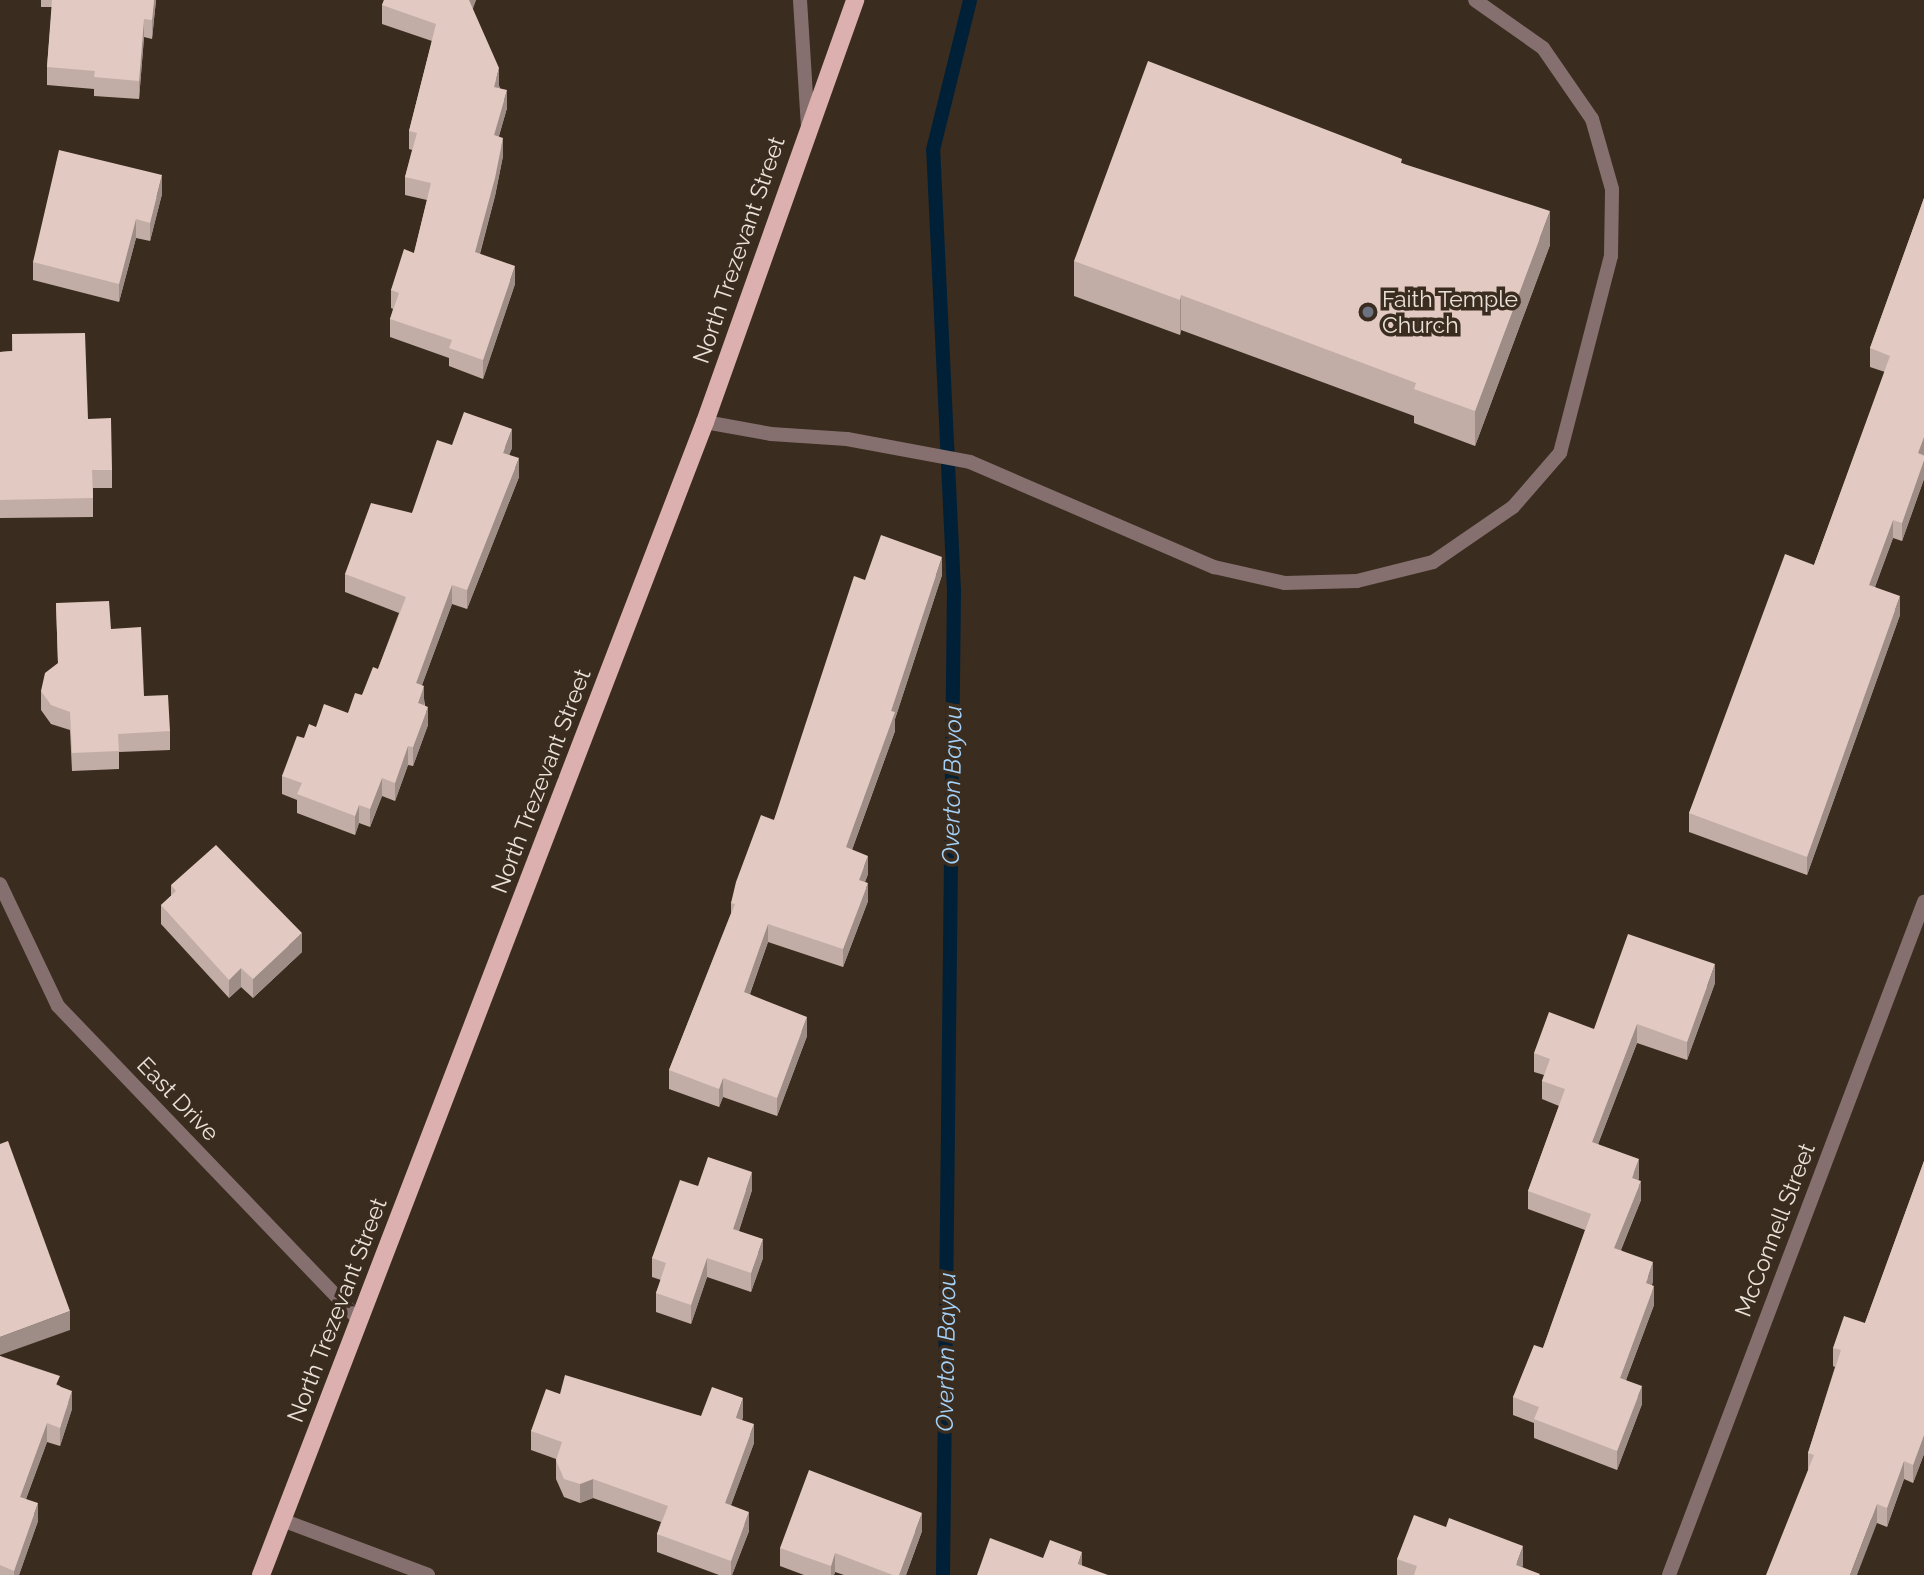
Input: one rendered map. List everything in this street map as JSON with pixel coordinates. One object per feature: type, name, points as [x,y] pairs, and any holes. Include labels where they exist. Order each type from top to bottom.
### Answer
[{"type":"main road","name":"North Trezevant Street","points":[[261,1575],[705,422],[855,0]]},
{"type":"street","points":[[800,0],[808,127]]},
{"type":"street","points":[[705,422],[920,450],[970,462],[1214,567],[1285,583],[1357,581],[1433,562],[1513,508],[1560,453],[1611,256],[1612,189],[1592,119],[1543,48],[1475,0]]},
{"type":"street","name":"East Drive","points":[[0,884],[58,1006],[359,1320]]},
{"type":"street","name":"McConnell Street","points":[[1670,1575],[1924,902]]},
{"type":"street","points":[[282,1520],[428,1575]]},
{"type":"building","points":[[52,0],[154,0],[152,20],[144,19],[139,81],[94,77],[95,71],[47,67]]},
{"type":"building","points":[[384,0],[469,0],[499,68],[494,87],[507,90],[494,135],[503,138],[475,252],[515,266],[483,360],[449,348],[452,340],[390,319],[399,293],[391,290],[404,249],[414,253],[431,183],[405,177],[417,133],[409,131],[436,24],[382,5]]},
{"type":"building","points":[[1148,61],[1402,159],[1401,163],[1550,211],[1475,411],[1414,389],[1416,383],[1181,295],[1180,300],[1074,261]]},
{"type":"building","points":[[59,150],[162,175],[150,223],[136,219],[119,284],[33,262]]},
{"type":"building","points":[[1924,198],[1924,437],[1918,453],[1924,456],[1924,460],[1902,523],[1893,520],[1869,585],[1900,596],[1807,857],[1689,813],[1785,554],[1814,565],[1890,356],[1870,348]]},
{"type":"building","points":[[85,333],[88,419],[111,418],[112,470],[92,470],[93,498],[0,500],[0,352],[13,351],[12,334]]},
{"type":"building","points":[[464,412],[512,429],[503,453],[519,458],[467,590],[452,585],[416,683],[424,686],[418,703],[428,707],[413,747],[408,746],[395,783],[382,778],[370,809],[359,805],[355,816],[297,794],[302,783],[282,776],[297,736],[304,738],[309,724],[316,727],[324,704],[348,713],[355,693],[362,695],[373,667],[378,669],[406,597],[345,574],[371,503],[412,513],[437,440],[452,445]]},
{"type":"building","points":[[881,535],[942,557],[891,711],[895,712],[846,847],[868,856],[859,880],[868,883],[843,949],[768,924],[744,992],[807,1017],[777,1098],[723,1078],[719,1089],[669,1070],[735,904],[731,903],[736,882],[761,815],[774,820],[854,576],[865,580]]},
{"type":"building","points":[[109,601],[111,629],[141,627],[144,696],[168,695],[170,731],[118,734],[119,751],[72,753],[70,712],[51,705],[41,691],[45,673],[58,663],[56,603]]},
{"type":"building","points":[[216,845],[302,933],[253,979],[241,968],[229,980],[161,905],[176,891],[171,885]]},
{"type":"building","points":[[1628,934],[1715,964],[1687,1042],[1637,1024],[1592,1142],[1639,1159],[1632,1178],[1641,1181],[1614,1248],[1653,1262],[1646,1283],[1654,1286],[1620,1378],[1642,1386],[1617,1451],[1534,1419],[1539,1407],[1513,1397],[1534,1345],[1543,1348],[1591,1214],[1528,1191],[1565,1089],[1542,1081],[1550,1059],[1534,1053],[1549,1012],[1594,1029]]},
{"type":"building","points":[[8,1141],[70,1311],[0,1337],[0,1144]]},
{"type":"building","points":[[708,1157],[752,1172],[733,1229],[763,1239],[751,1273],[707,1258],[691,1305],[656,1293],[666,1263],[652,1258],[680,1180],[698,1186]]},
{"type":"building","points":[[1924,1161],[1924,1435],[1913,1465],[1904,1461],[1887,1508],[1877,1504],[1850,1575],[1766,1575],[1814,1455],[1808,1453],[1841,1350],[1833,1348],[1844,1316],[1865,1323]]},
{"type":"building","points":[[0,1356],[60,1376],[56,1385],[72,1391],[60,1428],[47,1423],[20,1497],[38,1503],[14,1571],[0,1565]]},
{"type":"building","points":[[565,1375],[701,1416],[712,1387],[743,1398],[736,1418],[754,1424],[725,1503],[749,1512],[731,1561],[657,1534],[668,1506],[593,1479],[580,1484],[564,1479],[556,1460],[562,1442],[531,1431],[546,1389],[560,1394]]},
{"type":"building","points":[[809,1470],[922,1513],[899,1575],[835,1553],[831,1566],[780,1548]]},
{"type":"building","points":[[1414,1515],[1446,1527],[1449,1518],[1523,1546],[1516,1565],[1540,1574],[1414,1575],[1417,1566],[1397,1559]]},
{"type":"building","points":[[990,1538],[1043,1558],[1050,1540],[1082,1552],[1078,1564],[1108,1575],[977,1575]]},
{"type":"waterway","name":"Overton Bayou","points":[[943,1575],[954,591],[933,150],[970,0]]},
{"type":"place","name":"Faith Temple Church","points":[[1368,312]]}]
